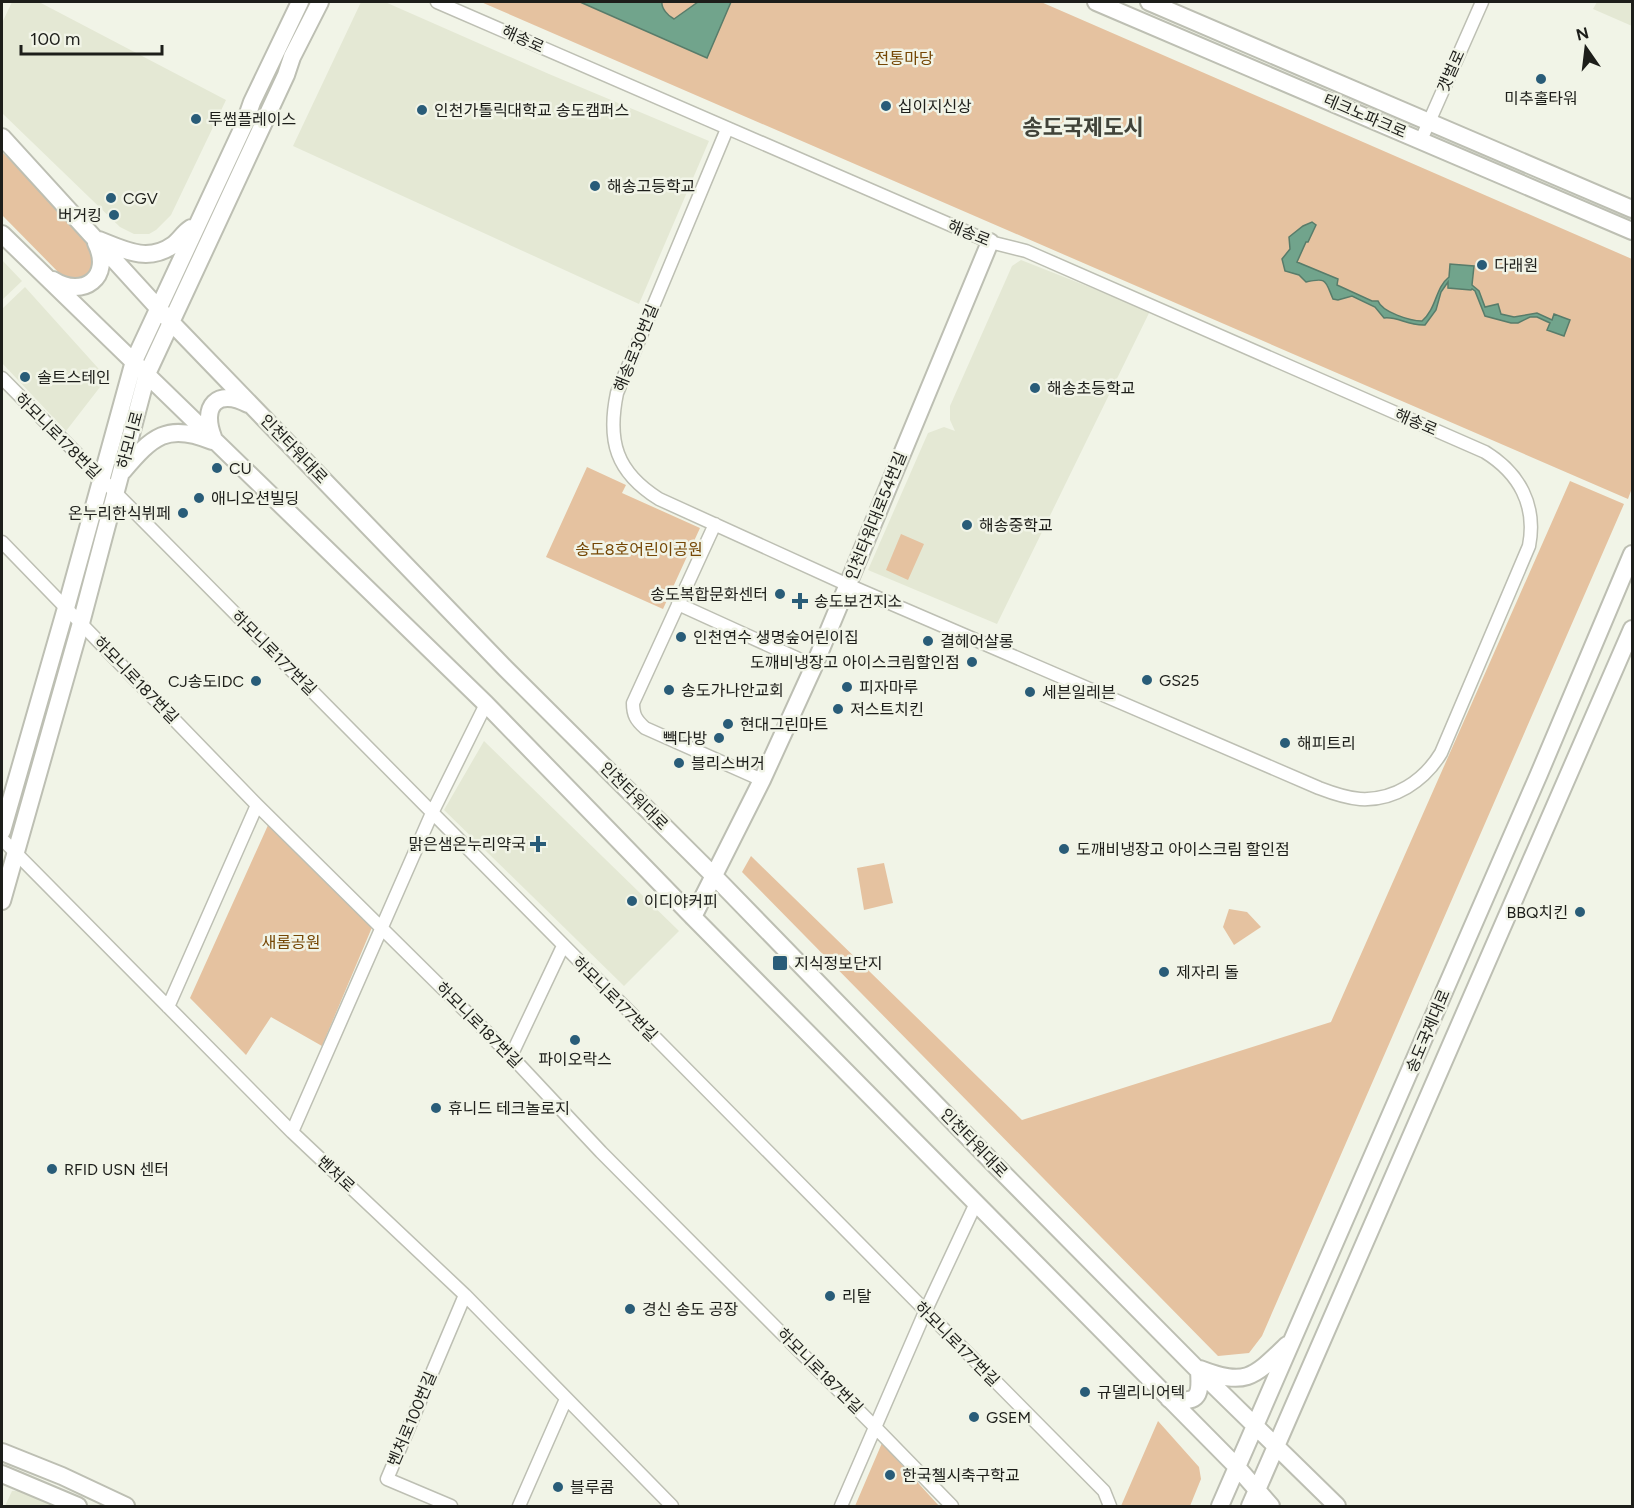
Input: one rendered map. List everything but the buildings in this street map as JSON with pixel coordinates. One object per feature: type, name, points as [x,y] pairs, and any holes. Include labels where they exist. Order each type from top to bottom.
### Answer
[{"type":"main road","name":"하모니로","points":[[2,831],[134,361],[300,2]]},
{"type":"main road","name":"하모니로","points":[[2,902],[81,623],[147,374],[286,75],[292,57],[320,2]]},
{"type":"main road","name":"테크노파크로","points":[[1096,2],[1632,231]]},
{"type":"main road","name":"테크노파크로","points":[[1149,2],[1632,209]]},
{"type":"main road","name":"인천타워대로","points":[[2,137],[170,321],[505,668],[713,875],[1255,1428],[1276,1445],[1337,1506]]},
{"type":"main road","points":[[93,236],[136,255],[152,254],[174,244],[183,233],[196,224]]},
{"type":"main road","points":[[2,234],[486,704],[1237,1467],[1271,1506]]},
{"type":"main road","points":[[38,268],[55,281],[69,287],[86,285],[93,281],[101,269],[102,260],[93,236]]},
{"type":"main road","name":"인천타워대로54번길","points":[[693,916],[762,780],[814,666],[990,242]]},
{"type":"main road","points":[[216,441],[209,426],[208,415],[215,403],[232,398],[252,406]]},
{"type":"main road","points":[[120,474],[144,446],[159,436],[177,432],[193,433],[216,441]]},
{"type":"main road","name":"송도국제대로","points":[[1220,1506],[1535,785],[1632,554]]},
{"type":"main road","name":"송도국제대로","points":[[1250,1506],[1632,629]]},
{"type":"main road","points":[[1169,1399],[1187,1402],[1196,1398],[1200,1390],[1197,1369],[1220,1376],[1249,1377],[1261,1371],[1294,1339]]},
{"type":"main road","points":[[2,1452],[62,1476],[126,1506]]},
{"type":"main road","points":[[3,1479],[78,1506]]},
{"type":"street","name":"해송로","points":[[437,2],[990,242],[1026,252],[1485,452],[1500,461],[1513,474],[1525,497],[1531,521],[1531,534],[1523,559],[1435,763],[1407,788],[1370,799],[1350,798],[1319,788],[848,585]]},
{"type":"street","name":"갯벌로","points":[[1421,140],[1482,2]]},
{"type":"street","name":"해송로30번길","points":[[727,129],[616,393],[612,421],[617,452],[632,477],[644,490],[659,499],[848,585]]},
{"type":"street","name":"하모니로178번길","points":[[2,378],[115,494]]},
{"type":"street","name":"하모니로177번길","points":[[115,494],[1104,1491],[1110,1506]]},
{"type":"street","points":[[715,524],[633,703],[635,718],[645,728],[762,780]]},
{"type":"street","name":"하모니로187번길","points":[[2,543],[257,805],[512,1056],[601,1152],[952,1506]]},
{"type":"street","points":[[678,604],[814,666]]},
{"type":"street","points":[[292,1132],[432,813],[486,704]]},
{"type":"street","points":[[168,1007],[257,805]]},
{"type":"street","name":"벤처로","points":[[2,839],[292,1132],[465,1296],[672,1506]]},
{"type":"street","points":[[512,1056],[563,946]]},
{"type":"street","points":[[841,1506],[975,1203]]},
{"type":"street","name":"벤처로100번길","points":[[451,1506],[387,1479],[465,1296]]},
{"type":"street","points":[[519,1506],[566,1399]]},
{"type":"shaded area","points":[[12,2],[39,2],[226,100],[171,215],[156,230],[149,234],[134,234],[120,227],[2,113],[2,23]]},
{"type":"shaded area","points":[[361,2],[385,2],[709,141],[639,304],[293,146]]},
{"type":"shaded area","points":[[580,2],[662,2],[665,12],[674,19],[698,2],[731,2],[707,58]]},
{"type":"shaded area","points":[[1597,2],[1632,2],[1632,26],[1593,9]]},
{"type":"shaded area","points":[[1312,222],[1316,225],[1297,262],[1338,279],[1337,285],[1372,301],[1378,301],[1385,309],[1397,315],[1422,321],[1431,310],[1441,287],[1449,277],[1450,264],[1474,266],[1472,285],[1479,291],[1485,307],[1498,304],[1501,314],[1514,317],[1537,313],[1552,320],[1554,314],[1570,320],[1564,336],[1547,330],[1550,323],[1537,317],[1511,323],[1485,316],[1475,291],[1448,288],[1448,282],[1441,292],[1436,310],[1425,325],[1384,318],[1375,307],[1352,296],[1333,299],[1327,284],[1322,280],[1306,282],[1299,275],[1285,271],[1282,259],[1290,249],[1289,237]]},
{"type":"shaded area","points":[[2,260],[22,281],[2,300]]},
{"type":"shaded area","points":[[1021,260],[1150,311],[997,624],[868,570],[928,433],[944,427],[955,431],[950,420],[950,406],[1012,266]]},
{"type":"shaded area","points":[[25,287],[107,378],[66,431],[2,363],[2,309]]},
{"type":"shaded area","points":[[484,741],[679,931],[624,986],[444,810]]},
{"type":"shaded area","points":[[32,1490],[71,1506],[5,1506],[12,1491]]},
{"type":"green space","name":"전통마당","points":[[481,2],[1041,2],[1632,259],[1632,488],[1628,499]]},
{"type":"green space","points":[[2,152],[92,245],[98,262],[84,282],[64,278],[2,215]]},
{"type":"green space","name":"송도8호어린이공원","points":[[587,467],[626,485],[622,493],[700,528],[663,609],[546,557]]},
{"type":"green space","points":[[1570,481],[1624,504],[1262,1336],[1249,1353],[1218,1356],[742,872],[751,856],[1022,1120],[1331,1022]]},
{"type":"green space","points":[[901,534],[924,544],[908,580],[886,570]]},
{"type":"green space","name":"새롬공원","points":[[269,823],[373,925],[322,1046],[271,1017],[246,1055],[190,998]]},
{"type":"green space","points":[[884,863],[893,903],[864,910],[857,868]]},
{"type":"green space","points":[[1229,909],[1247,912],[1261,927],[1234,945],[1223,927]]},
{"type":"green space","points":[[1158,1421],[1199,1467],[1201,1479],[1190,1506],[1121,1506]]},
{"type":"green space","name":"한국첼시축구학교","points":[[882,1443],[939,1506],[855,1506]]},
{"type":"place","name":"미추홀타워","points":[[1541,79]]},
{"type":"place","name":"십이지신상","points":[[886,106]]},
{"type":"place","name":"인천가톨릭대학교 송도캠퍼스","points":[[422,110]]},
{"type":"place","name":"투썸플레이스","points":[[196,119]]},
{"type":"place","name":"해송고등학교","points":[[595,186]]},
{"type":"place","name":"CGV","points":[[111,198]]},
{"type":"place","name":"버거킹","points":[[114,215]]},
{"type":"place","name":"다래원","points":[[1482,265]]},
{"type":"place","name":"솔트스테인","points":[[25,377]]},
{"type":"place","name":"해송초등학교","points":[[1035,388]]},
{"type":"place","name":"CU","points":[[217,468]]},
{"type":"place","name":"애니오션빌딩","points":[[199,498]]},
{"type":"place","name":"온누리한식뷔페","points":[[183,513]]},
{"type":"place","name":"해송중학교","points":[[967,525]]},
{"type":"place","name":"송도복합문화센터","points":[[780,594]]},
{"type":"place","name":"송도보건지소","points":[[800,601]]},
{"type":"place","name":"인천연수 생명숲어린이집","points":[[681,637]]},
{"type":"place","name":"결헤어살롱","points":[[928,641]]},
{"type":"place","name":"도깨비냉장고 아이스크림할인점","points":[[972,662]]},
{"type":"place","name":"GS25","points":[[1147,680]]},
{"type":"place","name":"CJ송도IDC","points":[[256,681]]},
{"type":"place","name":"피자마루","points":[[847,687]]},
{"type":"place","name":"송도가나안교회","points":[[669,690]]},
{"type":"place","name":"세븐일레븐","points":[[1030,692]]},
{"type":"place","name":"저스트치킨","points":[[838,709]]},
{"type":"place","name":"현대그린마트","points":[[728,724]]},
{"type":"place","name":"빽다방","points":[[719,738]]},
{"type":"place","name":"해피트리","points":[[1285,743]]},
{"type":"place","name":"블리스버거","points":[[679,763]]},
{"type":"place","name":"맑은샘온누리약국","points":[[538,844]]},
{"type":"place","name":"도깨비냉장고 아이스크림 할인점","points":[[1064,849]]},
{"type":"place","name":"이디야커피","points":[[632,901]]},
{"type":"place","name":"BBQ치킨","points":[[1580,912]]},
{"type":"place","name":"지식정보단지","points":[[780,963]]},
{"type":"place","name":"제자리 돌","points":[[1164,972]]},
{"type":"place","name":"파이오락스","points":[[575,1040]]},
{"type":"place","name":"휴니드 테크놀로지","points":[[436,1108]]},
{"type":"place","name":"RFID USN 센터","points":[[52,1169]]},
{"type":"place","name":"리탈","points":[[830,1296]]},
{"type":"place","name":"경신 송도 공장","points":[[630,1309]]},
{"type":"place","name":"규델리니어텍","points":[[1085,1392]]},
{"type":"place","name":"GSEM","points":[[974,1417]]},
{"type":"place","name":"한국첼시축구학교","points":[[890,1475]]},
{"type":"place","name":"블루콤","points":[[558,1487]]},
{"type":"district","name":"송도국제도시","points":[[1083,127]]}]
